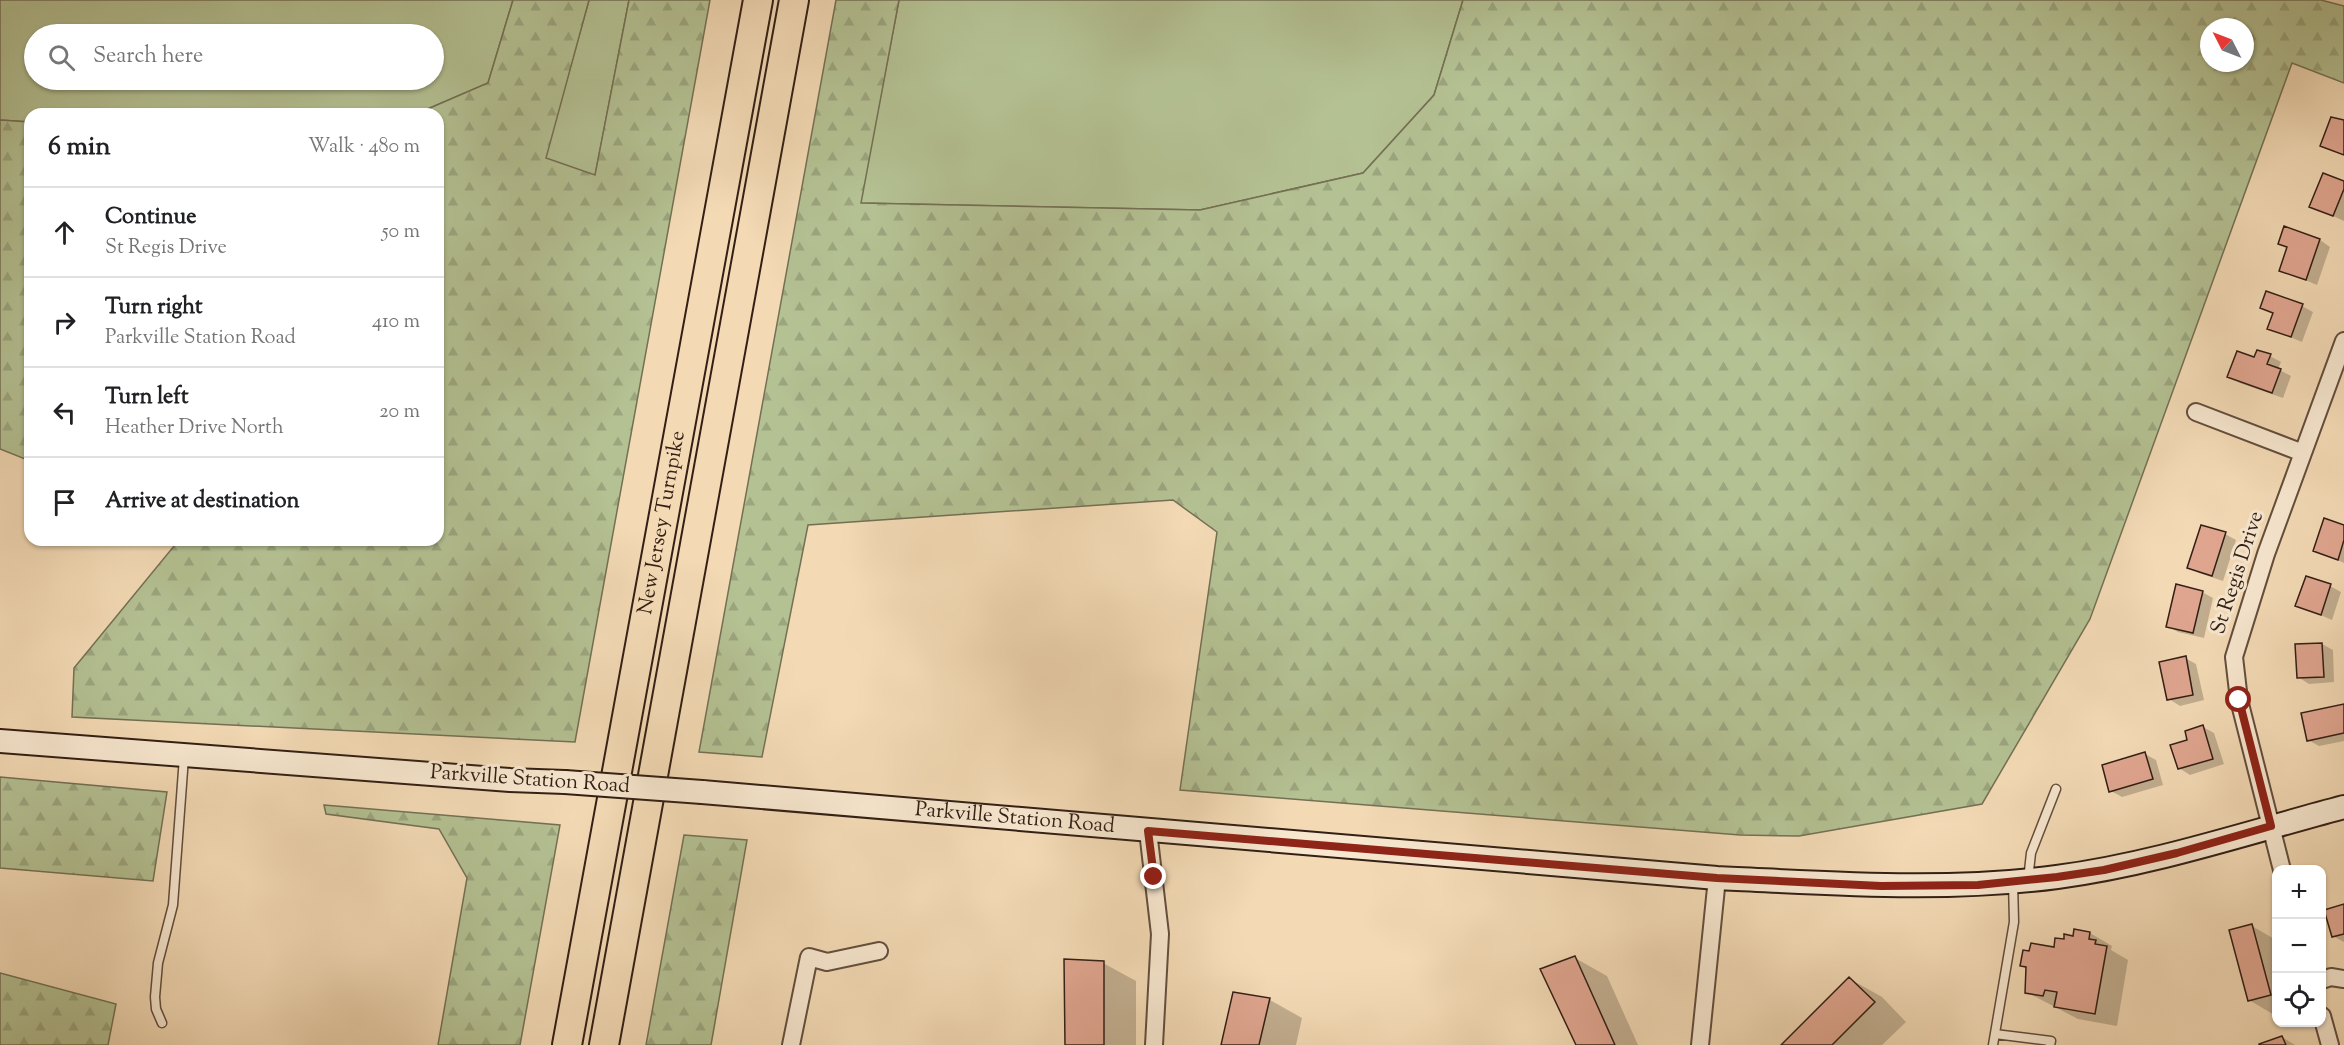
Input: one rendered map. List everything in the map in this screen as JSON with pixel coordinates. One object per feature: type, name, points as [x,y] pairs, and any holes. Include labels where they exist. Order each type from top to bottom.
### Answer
[{"type":"highway","name":"New Jersey Turnpike","points":[[567,1045],[758,0]]},
{"type":"highway","name":"New Jersey Turnpike","points":[[604,1045],[794,0]]},
{"type":"main road","name":"Parkville Station Road","points":[[0,741],[702,792],[1717,878],[1881,886],[1978,885],[2104,870],[2177,853],[2344,807]]},
{"type":"street","name":"St Regis Drive","points":[[2281,865],[2239,700],[2234,657],[2266,554],[2344,341]]},
{"type":"street","points":[[2196,412],[2303,453]]},
{"type":"street","points":[[1148,831],[1160,934],[1154,1045]]},
{"type":"street","points":[[1700,1045],[1717,878]]},
{"type":"street","points":[[791,1045],[809,957],[827,962],[879,951]]},
{"type":"street","points":[[2326,979],[2331,977],[2344,980]]},
{"type":"street","points":[[2325,1027],[2330,1045]]},
{"type":"lane","points":[[162,1023],[156,1009],[155,997],[158,963],[173,905],[184,755]]},
{"type":"lane","points":[[1993,1045],[2020,881],[2056,789]]},
{"type":"lane","points":[[1995,1034],[2051,1041],[2050,1045]]},
{"type":"green space","points":[[0,0],[513,0],[488,83],[430,108],[24,108],[24,122],[0,120]]},
{"type":"green space","points":[[513,0],[589,0],[546,158],[595,175],[629,0],[710,0],[575,742],[72,717],[74,668],[174,546],[444,546],[444,108],[430,108],[488,83]]},
{"type":"green space","points":[[589,0],[629,0],[595,176],[545,158]]},
{"type":"green space","points":[[836,0],[899,0],[861,203],[1200,210],[1363,173],[1434,95],[1463,0],[2321,0],[2344,6],[2344,83],[2292,63],[2090,619],[1982,804],[1799,836],[1740,835],[1180,790],[1217,532],[1173,500],[808,525],[762,757],[699,752]]},
{"type":"green space","points":[[899,0],[1463,0],[1434,95],[1363,173],[1200,210],[860,203]]},
{"type":"green space","points":[[0,120],[24,122],[24,459],[0,449]]},
{"type":"green space","points":[[0,777],[167,792],[153,881],[0,868]]},
{"type":"green space","points":[[324,805],[560,825],[520,1045],[438,1045],[467,878],[439,829],[326,814]]},
{"type":"green space","points":[[684,835],[747,840],[711,1045],[646,1045]]},
{"type":"green space","points":[[0,973],[116,1004],[108,1045],[0,1045]]},
{"type":"building","points":[[2331,117],[2344,120],[2344,155],[2320,146]]},
{"type":"building","points":[[2323,173],[2344,181],[2344,189],[2333,216],[2309,207]]},
{"type":"building","points":[[2284,226],[2320,239],[2306,280],[2279,271],[2287,247],[2278,244]]},
{"type":"building","points":[[2266,291],[2303,304],[2291,337],[2267,329],[2273,313],[2260,308]]},
{"type":"building","points":[[2257,350],[2271,354],[2267,364],[2281,369],[2272,393],[2227,377],[2237,351],[2254,357]]},
{"type":"building","points":[[2324,518],[2344,525],[2344,540],[2338,560],[2313,551]]},
{"type":"building","points":[[2201,525],[2226,532],[2212,576],[2187,568]]},
{"type":"building","points":[[2306,576],[2331,584],[2321,615],[2295,606]]},
{"type":"building","points":[[2176,584],[2203,591],[2193,633],[2166,627]]},
{"type":"building","points":[[2322,643],[2324,677],[2297,678],[2295,644]]},
{"type":"building","points":[[2186,656],[2193,695],[2167,700],[2159,662]]},
{"type":"building","points":[[2344,704],[2344,733],[2307,741],[2301,713]]},
{"type":"building","points":[[2203,725],[2213,759],[2178,769],[2170,745],[2187,740],[2185,731]]},
{"type":"building","points":[[2145,752],[2153,779],[2109,792],[2102,765]]},
{"type":"building","points":[[2344,904],[2344,934],[2332,937],[2326,909]]},
{"type":"building","points":[[2252,924],[2271,995],[2248,1001],[2229,930]]},
{"type":"building","points":[[2074,929],[2090,932],[2089,939],[2096,940],[2095,944],[2107,946],[2095,1014],[2054,1007],[2057,992],[2045,990],[2043,996],[2025,993],[2026,967],[2020,966],[2023,950],[2029,951],[2031,943],[2054,947],[2055,938],[2064,939],[2064,934],[2073,936]]},
{"type":"building","points":[[1575,956],[1615,1045],[1576,1045],[1540,969]]},
{"type":"building","points":[[1064,959],[1104,961],[1104,1045],[1065,1045]]},
{"type":"building","points":[[1849,977],[1875,1002],[1832,1045],[1781,1045]]},
{"type":"building","points":[[1233,992],[1270,998],[1259,1045],[1221,1045]]},
{"type":"building","points":[[2282,1036],[2286,1045],[2259,1045],[2259,1044]]},
{"type":"route","points":[[1154,877],[1148,831],[1717,878],[1881,886],[1978,885],[2104,870],[2177,853],[2271,826],[2239,700]]}]
